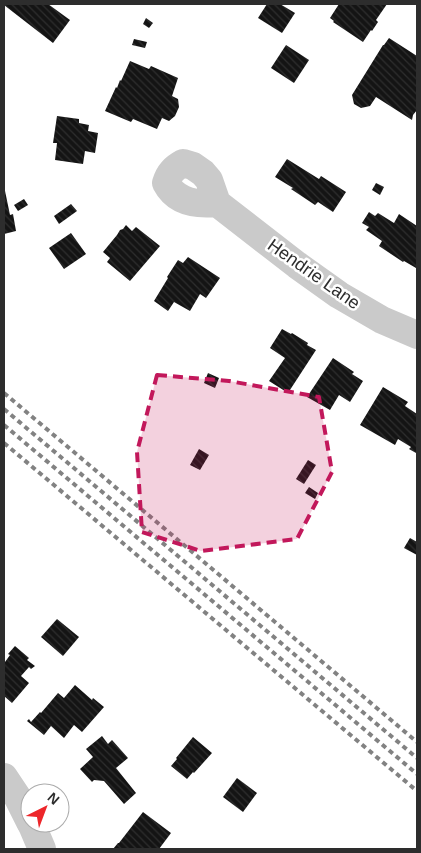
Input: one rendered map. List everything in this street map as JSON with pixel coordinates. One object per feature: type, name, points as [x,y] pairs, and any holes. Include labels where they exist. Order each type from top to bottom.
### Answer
[{"type":"street","name":"Hendrie Lane","points":[[217,203],[298,266],[339,294],[382,320],[417,335]]},
{"type":"street","points":[[4,777],[20,802]]},
{"type":"street","points":[[35,833],[42,849]]},
{"type":"highlighted area","points":[[157,375],[229,381],[319,397],[332,472],[297,539],[201,551],[142,532],[137,452]]},
{"type":"building","points":[[4,4],[48,4],[70,20],[53,43]]},
{"type":"building","points":[[267,4],[280,4],[295,13],[282,33],[258,18]]},
{"type":"building","points":[[339,4],[387,4],[376,20],[378,22],[363,42],[330,18]]},
{"type":"building","points":[[146,18],[153,23],[149,28],[143,24]]},
{"type":"building","points":[[389,38],[417,56],[417,110],[412,120],[376,97],[370,106],[361,108],[354,104],[352,95]]},
{"type":"building","points":[[134,39],[147,42],[145,48],[132,45]]},
{"type":"building","points":[[286,45],[309,60],[294,83],[271,68]]},
{"type":"building","points":[[130,61],[149,69],[151,66],[178,78],[172,96],[178,99],[179,107],[175,116],[169,121],[162,118],[157,129],[133,119],[131,122],[105,111]]},
{"type":"building","points":[[57,116],[79,119],[79,123],[89,125],[88,131],[98,133],[95,153],[85,151],[83,164],[55,160],[57,143],[53,143]]},
{"type":"building","points":[[287,159],[319,179],[321,176],[346,192],[333,212],[318,202],[315,205],[275,177]]},
{"type":"building","points":[[376,183],[384,187],[380,195],[372,190]]},
{"type":"building","points":[[4,186],[10,215],[13,214],[16,231],[4,234]]},
{"type":"building","points":[[24,199],[28,205],[18,211],[14,205]]},
{"type":"building","points":[[71,204],[77,211],[59,224],[54,216]]},
{"type":"building","points":[[369,212],[375,216],[378,213],[394,223],[399,214],[417,226],[416,268],[379,246],[382,241],[366,230],[369,227],[362,223]]},
{"type":"building","points":[[126,225],[132,231],[136,227],[160,246],[130,281],[107,262],[110,258],[103,252]]},
{"type":"building","points":[[71,233],[86,254],[64,269],[49,248]]},
{"type":"building","points":[[188,257],[220,278],[206,298],[200,294],[190,311],[174,302],[168,311],[154,301],[178,260],[183,263]]},
{"type":"building","points":[[282,329],[292,333],[316,350],[288,393],[269,381],[285,358],[270,348]]},
{"type":"building","points":[[333,358],[354,372],[352,374],[363,381],[350,402],[339,395],[330,410],[307,397]]},
{"type":"building","points":[[208,373],[219,378],[215,388],[204,383]]},
{"type":"building","points":[[383,387],[408,402],[405,406],[417,414],[416,453],[409,449],[411,447],[398,439],[395,445],[360,425]]},
{"type":"building","points":[[199,449],[209,455],[200,470],[190,465]]},
{"type":"building","points":[[308,460],[316,465],[304,484],[296,479]]},
{"type":"building","points":[[309,487],[318,493],[315,499],[305,493]]},
{"type":"building","points":[[410,538],[417,542],[417,555],[404,548]]},
{"type":"building","points":[[57,619],[79,637],[63,656],[41,637]]},
{"type":"building","points":[[15,646],[35,666],[31,669],[29,667],[21,676],[29,683],[12,703],[4,696],[4,661]]},
{"type":"building","points":[[75,685],[92,700],[93,698],[104,707],[82,732],[74,725],[64,738],[51,726],[44,735],[27,721],[29,719],[31,722],[41,713],[58,693],[64,698]]},
{"type":"building","points":[[102,736],[108,744],[112,740],[128,758],[116,768],[136,793],[124,804],[104,781],[94,780],[92,782],[80,769],[93,757],[86,749]]},
{"type":"building","points":[[193,737],[212,753],[187,779],[171,766]]},
{"type":"building","points":[[237,778],[257,793],[243,812],[223,797]]},
{"type":"building","points":[[143,812],[171,833],[159,849],[113,849],[119,843]]},
{"type":"railway","points":[[4,393],[417,742]]},
{"type":"railway","points":[[4,409],[417,758]]},
{"type":"railway","points":[[4,425],[417,774]]},
{"type":"railway","points":[[4,443],[417,791]]}]
